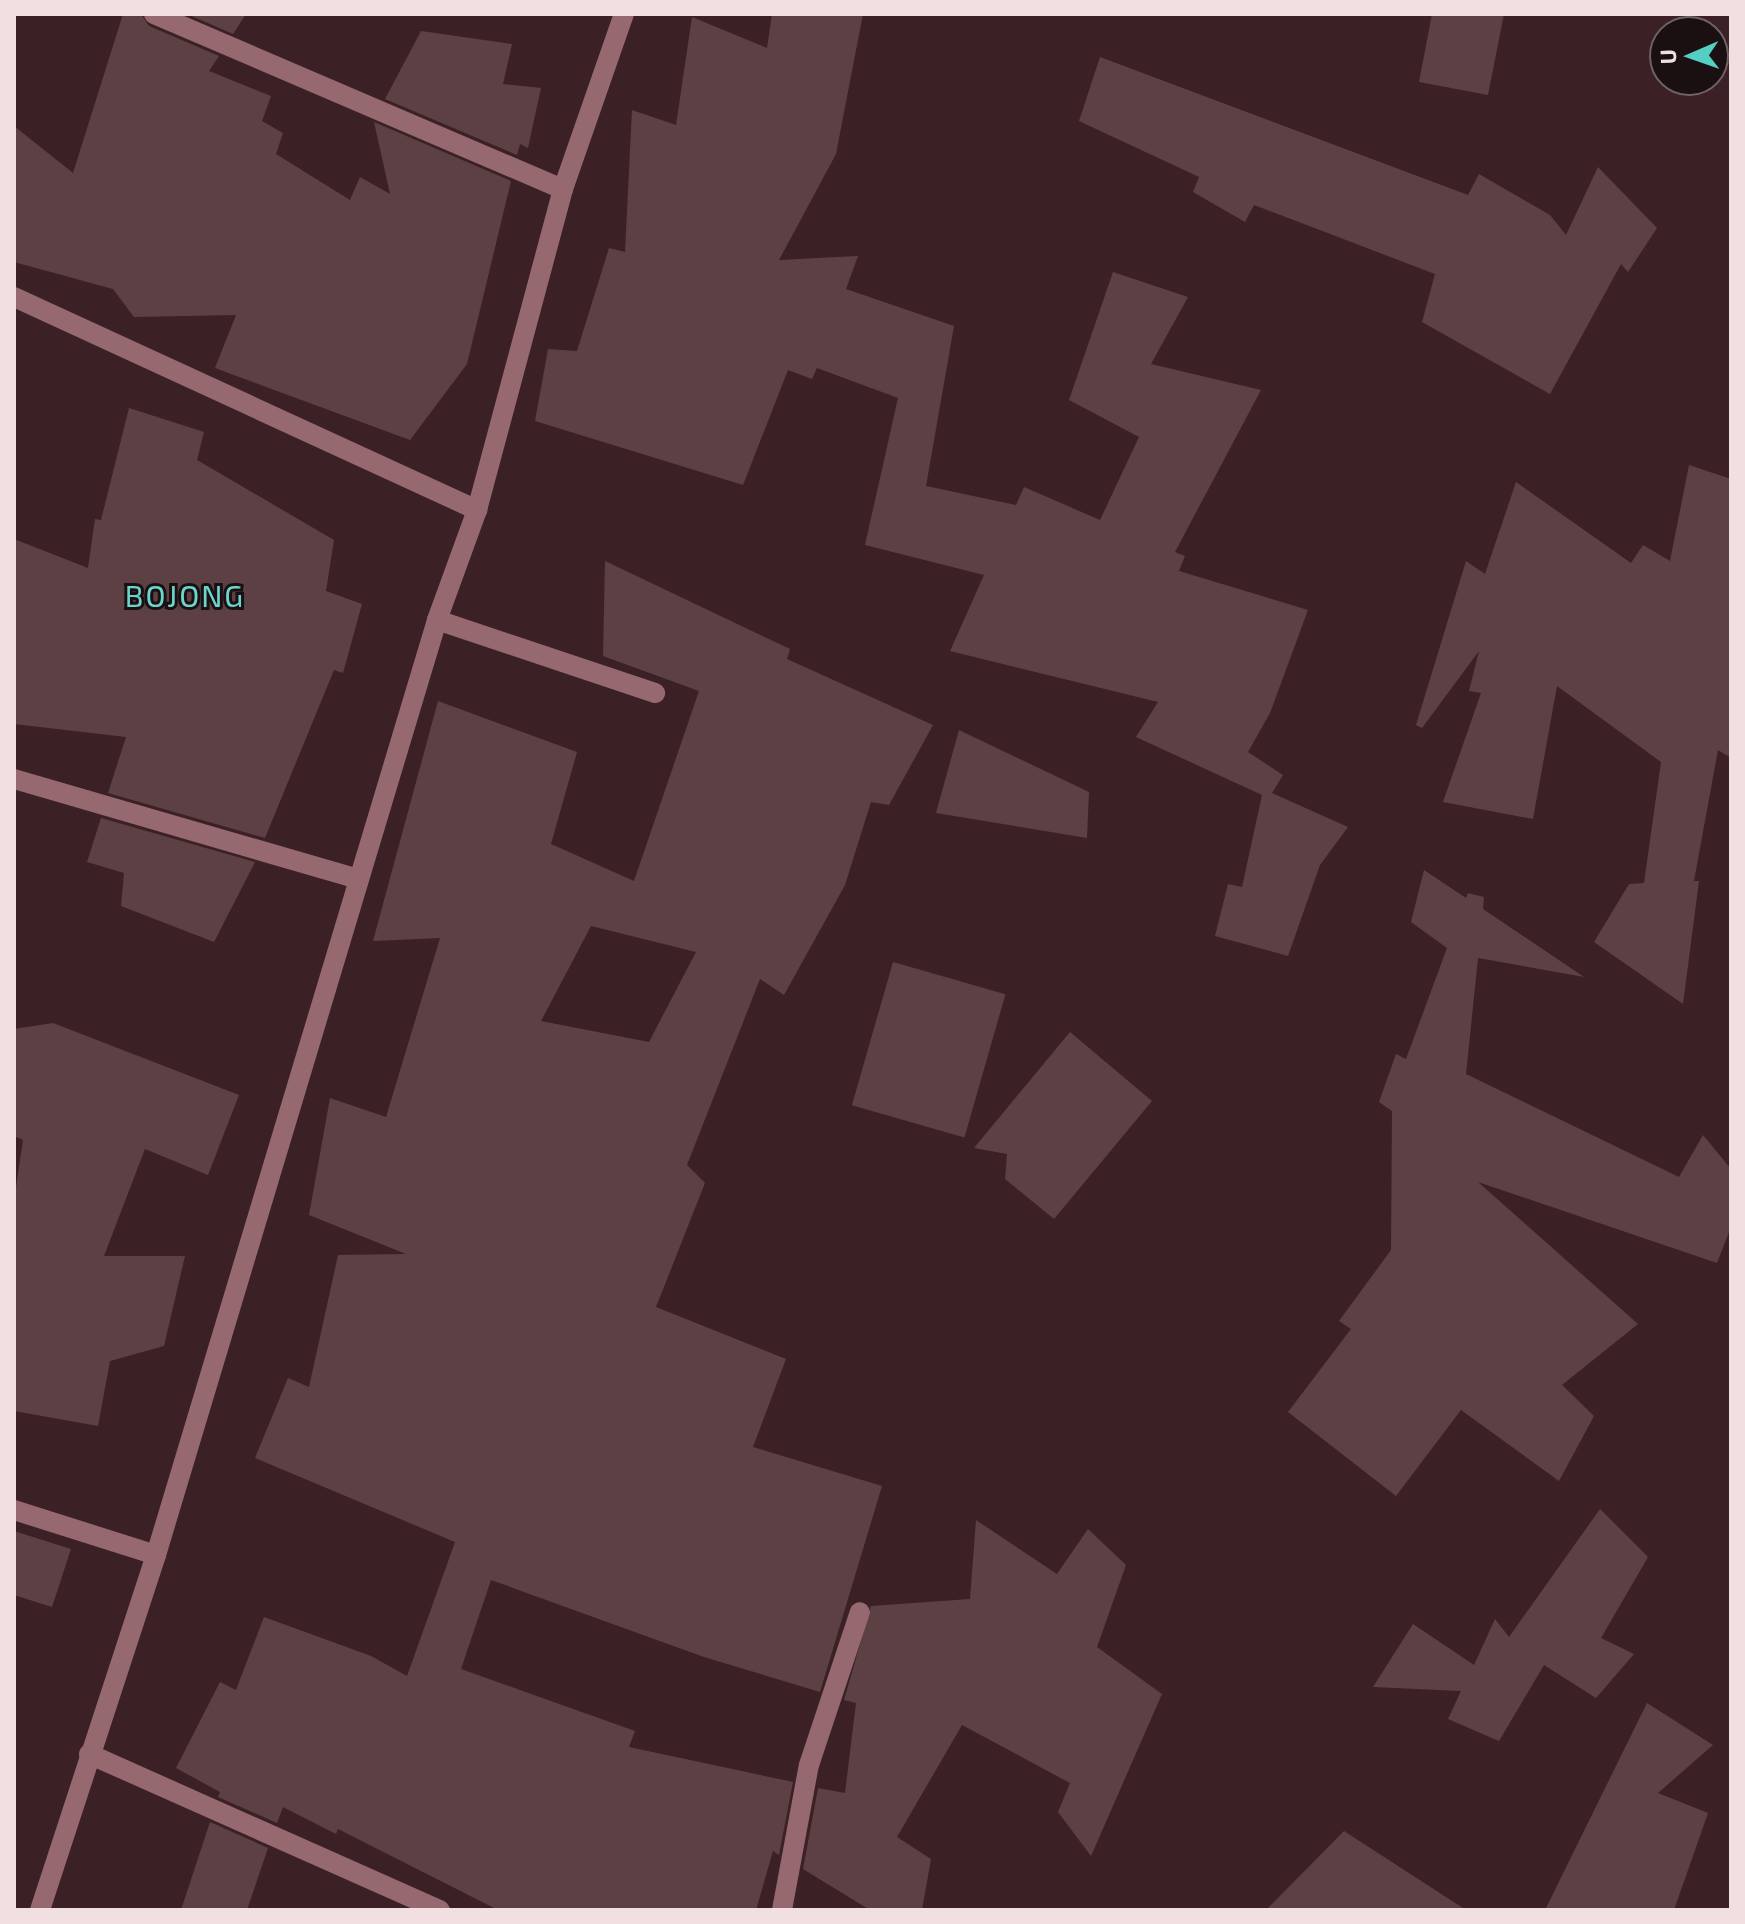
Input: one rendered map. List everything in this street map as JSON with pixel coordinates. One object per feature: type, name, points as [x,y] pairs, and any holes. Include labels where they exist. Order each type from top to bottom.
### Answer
[{"type":"street","points":[[154,14],[563,189]]},
{"type":"street","points":[[40,1910],[156,1555],[437,620],[477,510],[563,189],[624,14]]},
{"type":"street","points":[[14,297],[477,510]]},
{"type":"street","points":[[437,620],[655,693]]},
{"type":"street","points":[[14,779],[359,879]]},
{"type":"street","points":[[14,1510],[156,1555]]},
{"type":"street","points":[[782,1910],[809,1765],[860,1612]]},
{"type":"street","points":[[89,1754],[440,1910]]},
{"type":"building","points":[[123,14],[141,14],[149,26],[219,56],[209,71],[271,96],[262,121],[283,133],[276,154],[350,200],[360,177],[390,194],[374,122],[511,181],[467,364],[410,440],[215,368],[236,315],[134,317],[113,289],[14,262],[14,126],[73,173]]},
{"type":"building","points":[[187,14],[246,14],[233,34]]},
{"type":"building","points":[[772,14],[863,14],[836,154],[779,260],[858,256],[846,289],[954,326],[926,486],[1016,505],[1024,487],[1100,520],[1139,437],[1069,400],[1113,272],[1188,297],[1151,364],[1261,390],[1175,552],[1185,556],[1179,571],[1308,610],[1270,713],[1248,752],[1283,775],[1272,793],[1348,827],[1320,865],[1288,956],[1215,936],[1228,884],[1242,887],[1262,795],[1136,737],[1158,702],[950,651],[984,575],[865,545],[898,398],[817,368],[812,379],[788,370],[743,485],[535,421],[548,349],[577,351],[609,248],[625,252],[632,110],[676,125],[692,17],[767,48]]},
{"type":"building","points":[[1432,14],[1504,14],[1488,95],[1419,82]]},
{"type":"building","points":[[421,31],[512,44],[503,84],[541,88],[528,148],[520,144],[517,155],[385,99]]},
{"type":"building","points":[[1100,57],[1468,195],[1479,174],[1550,215],[1566,235],[1598,167],[1657,228],[1628,272],[1621,264],[1550,394],[1422,322],[1435,274],[1254,205],[1245,222],[1193,192],[1199,177],[1079,121]]},
{"type":"building","points":[[129,408],[204,432],[197,460],[334,540],[326,591],[362,604],[343,673],[334,670],[265,838],[108,793],[126,737],[14,724],[14,539],[88,568],[95,519],[101,520]]},
{"type":"building","points":[[1689,465],[1731,479],[1731,758],[1718,750],[1694,881],[1699,881],[1683,1004],[1594,942],[1629,884],[1644,883],[1661,762],[1557,686],[1533,819],[1443,802],[1481,693],[1469,691],[1479,651],[1422,728],[1416,725],[1466,561],[1485,574],[1516,482],[1631,563],[1643,545],[1670,561]]},
{"type":"building","points":[[605,561],[790,649],[787,659],[933,725],[889,805],[871,802],[845,885],[784,995],[760,979],[687,1165],[705,1183],[656,1307],[786,1359],[753,1447],[882,1486],[820,1692],[704,1657],[491,1580],[461,1669],[635,1731],[629,1747],[793,1782],[779,1855],[773,1851],[756,1910],[498,1910],[338,1829],[336,1834],[283,1807],[277,1823],[218,1797],[220,1792],[176,1768],[220,1682],[236,1690],[264,1617],[371,1656],[407,1676],[455,1542],[255,1458],[288,1378],[309,1387],[338,1255],[406,1254],[309,1215],[330,1098],[386,1117],[440,938],[373,941],[438,701],[577,752],[551,844],[634,881],[699,691],[603,656]],"holes":[[[591,926],[696,952],[649,1042],[541,1021]]]},
{"type":"building","points":[[959,730],[1089,792],[1087,838],[936,813]]},
{"type":"building","points":[[101,818],[255,862],[214,942],[121,906],[124,873],[87,862]]},
{"type":"building","points":[[1424,870],[1466,898],[1468,893],[1484,897],[1483,909],[1584,977],[1478,958],[1466,1074],[1679,1177],[1703,1135],[1731,1169],[1731,1227],[1717,1263],[1478,1182],[1638,1324],[1562,1385],[1594,1416],[1559,1481],[1461,1410],[1396,1496],[1288,1412],[1351,1329],[1339,1321],[1391,1250],[1392,1111],[1379,1102],[1396,1054],[1406,1059],[1447,948],[1411,922]]},
{"type":"building","points":[[893,962],[1005,994],[964,1137],[852,1105]]},
{"type":"building","points":[[53,1023],[239,1095],[208,1175],[145,1149],[104,1256],[185,1256],[164,1346],[110,1361],[98,1426],[14,1411],[14,1201],[23,1140],[14,1136],[14,1029]]},
{"type":"building","points":[[1070,1032],[1152,1101],[1054,1219],[1005,1179],[1007,1154],[974,1148]]},
{"type":"building","points":[[1600,1509],[1648,1557],[1601,1638],[1634,1654],[1596,1698],[1544,1665],[1499,1741],[1448,1719],[1461,1691],[1373,1687],[1413,1624],[1474,1665],[1495,1619],[1509,1637]]},
{"type":"building","points":[[976,1520],[1057,1574],[1088,1529],[1126,1565],[1097,1647],[1162,1694],[1091,1856],[1058,1812],[1070,1783],[962,1725],[897,1837],[931,1859],[922,1910],[870,1910],[803,1869],[818,1788],[845,1793],[856,1703],[844,1700],[871,1606],[970,1599]]},
{"type":"building","points":[[14,1531],[71,1549],[52,1607],[14,1595]]},
{"type":"building","points":[[1647,1703],[1713,1745],[1658,1793],[1708,1813],[1674,1910],[1545,1910]]},
{"type":"building","points":[[210,1822],[268,1848],[247,1910],[181,1910]]},
{"type":"building","points":[[1344,1831],[1466,1910],[1266,1910]]},
{"type":"district","name":"BOJONG","points":[[185,595]]}]
